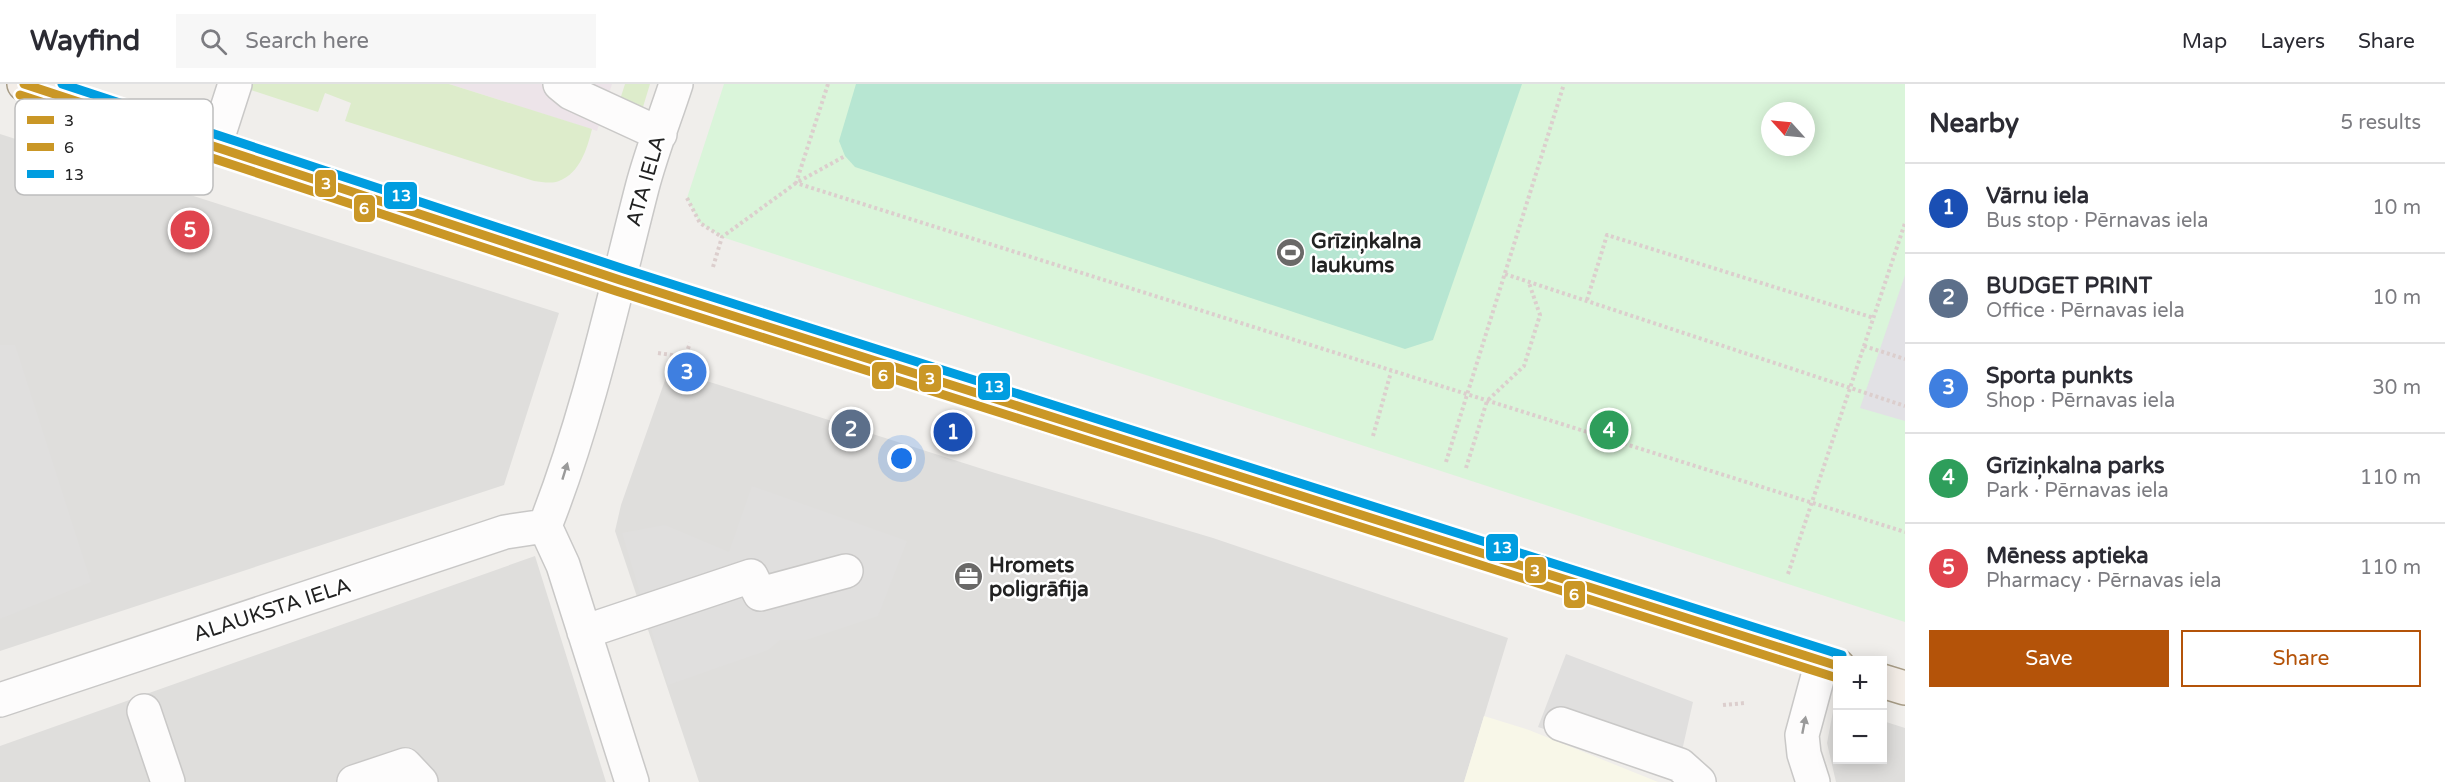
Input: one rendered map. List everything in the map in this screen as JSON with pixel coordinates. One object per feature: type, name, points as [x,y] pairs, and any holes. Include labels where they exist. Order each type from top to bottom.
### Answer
[{"type":"main road","points":[[24,84],[70,99]]},
{"type":"main road","points":[[215,146],[620,280],[1830,664]]},
{"type":"main road","points":[[1887,683],[1905,688]]},
{"type":"street","points":[[215,146],[235,84]]},
{"type":"street","points":[[560,84],[571,93],[660,134]]},
{"type":"street","name":"ATA IELA","points":[[545,526],[563,478],[620,280],[642,186],[676,84]]},
{"type":"street","points":[[545,526],[563,565],[632,782]]},
{"type":"street","name":"ALAUKSTA IELA","points":[[0,700],[505,532],[545,526]]},
{"type":"street","points":[[584,632],[751,576],[760,594],[846,571]]},
{"type":"street","points":[[1811,781],[1802,735],[1830,664]]},
{"type":"street","points":[[144,711],[168,782]]},
{"type":"street","points":[[1562,724],[1680,765],[1699,782]]},
{"type":"street","points":[[354,782],[405,765],[421,782]]},
{"type":"path","points":[[796,183],[828,84]]},
{"type":"path","points":[[1446,462],[1564,84]]},
{"type":"path","points":[[711,274],[722,237],[796,183],[845,156]]},
{"type":"path","points":[[796,183],[1905,532]]},
{"type":"path","points":[[687,198],[700,223],[722,237]]},
{"type":"path","points":[[1788,574],[1905,223]]},
{"type":"path","points":[[1587,300],[1607,235],[1874,318]]},
{"type":"path","points":[[1505,274],[1905,406]]},
{"type":"path","points":[[1466,468],[1487,400],[1524,366],[1540,315],[1529,282]]},
{"type":"path","points":[[658,353],[685,357],[693,336]]},
{"type":"path","points":[[1864,346],[1905,359]]},
{"type":"path","points":[[1372,436],[1391,372]]},
{"type":"path","points":[[1723,705],[1745,703]]},
{"type":"shaded area","points":[[449,84],[612,84],[597,131]]},
{"type":"shaded area","points":[[0,134],[15,139],[15,195],[190,195],[559,313],[504,485],[0,651]]},
{"type":"shaded area","points":[[1905,275],[1905,421],[1860,408]]},
{"type":"shaded area","points":[[0,345],[15,345],[91,582],[0,619]]},
{"type":"shaded area","points":[[669,369],[995,473],[1213,538],[1508,638],[1464,782],[699,782],[615,531],[621,505]]},
{"type":"shaded area","points":[[752,486],[907,541],[878,616],[806,640],[780,640],[768,650],[668,685],[622,533],[665,525],[729,552]]},
{"type":"shaded area","points":[[535,556],[606,782],[0,782],[0,746]]},
{"type":"shaded area","points":[[1566,654],[1693,702],[1677,773],[1538,727]]},
{"type":"shaded area","points":[[1833,711],[1833,764],[1887,764],[1887,722],[1905,728],[1905,782],[1836,782],[1827,743]]},
{"type":"shaded area","points":[[1484,716],[1529,730],[1658,782],[1464,782]]},
{"type":"green space","points":[[250,84],[449,84],[592,129],[582,160],[572,172],[556,182],[540,182],[345,121],[351,103],[325,93],[318,112],[248,89]]},
{"type":"green space","points":[[625,84],[650,84],[639,120],[617,109]]},
{"type":"green space","points":[[724,84],[1905,84],[1905,622],[722,237],[700,223],[687,198]]},
{"type":"green space","name":"Grīziņkalna laukums","points":[[856,84],[1522,84],[1433,340],[1405,349],[855,167],[845,156],[839,141]]},
{"type":"transit line","name":"3","points":[[24,84],[70,99]]},
{"type":"transit line","name":"13","points":[[62,84],[108,99]]},
{"type":"transit line","name":"6","points":[[20,95],[32,99]]},
{"type":"transit line","name":"13","points":[[213,134],[624,269],[1842,655]]},
{"type":"transit line","name":"3","points":[[213,146],[620,280],[1833,664]]},
{"type":"transit line","name":"6","points":[[213,158],[616,291],[1833,677]]},
{"type":"place","name":"Mēness aptieka","points":[[190,230]]},
{"type":"place","name":"Grīziņkalna laukums","points":[[1290,253]]},
{"type":"place","name":"Sporta punkts","points":[[687,372]]},
{"type":"place","name":"BUDGET PRINT","points":[[851,429]]},
{"type":"place","name":"Grīziņkalna parks","points":[[1609,430]]},
{"type":"place","name":"Vārnu iela","points":[[953,432]]},
{"type":"place","name":"Hromets poligrāfija","points":[[968,577]]}]
